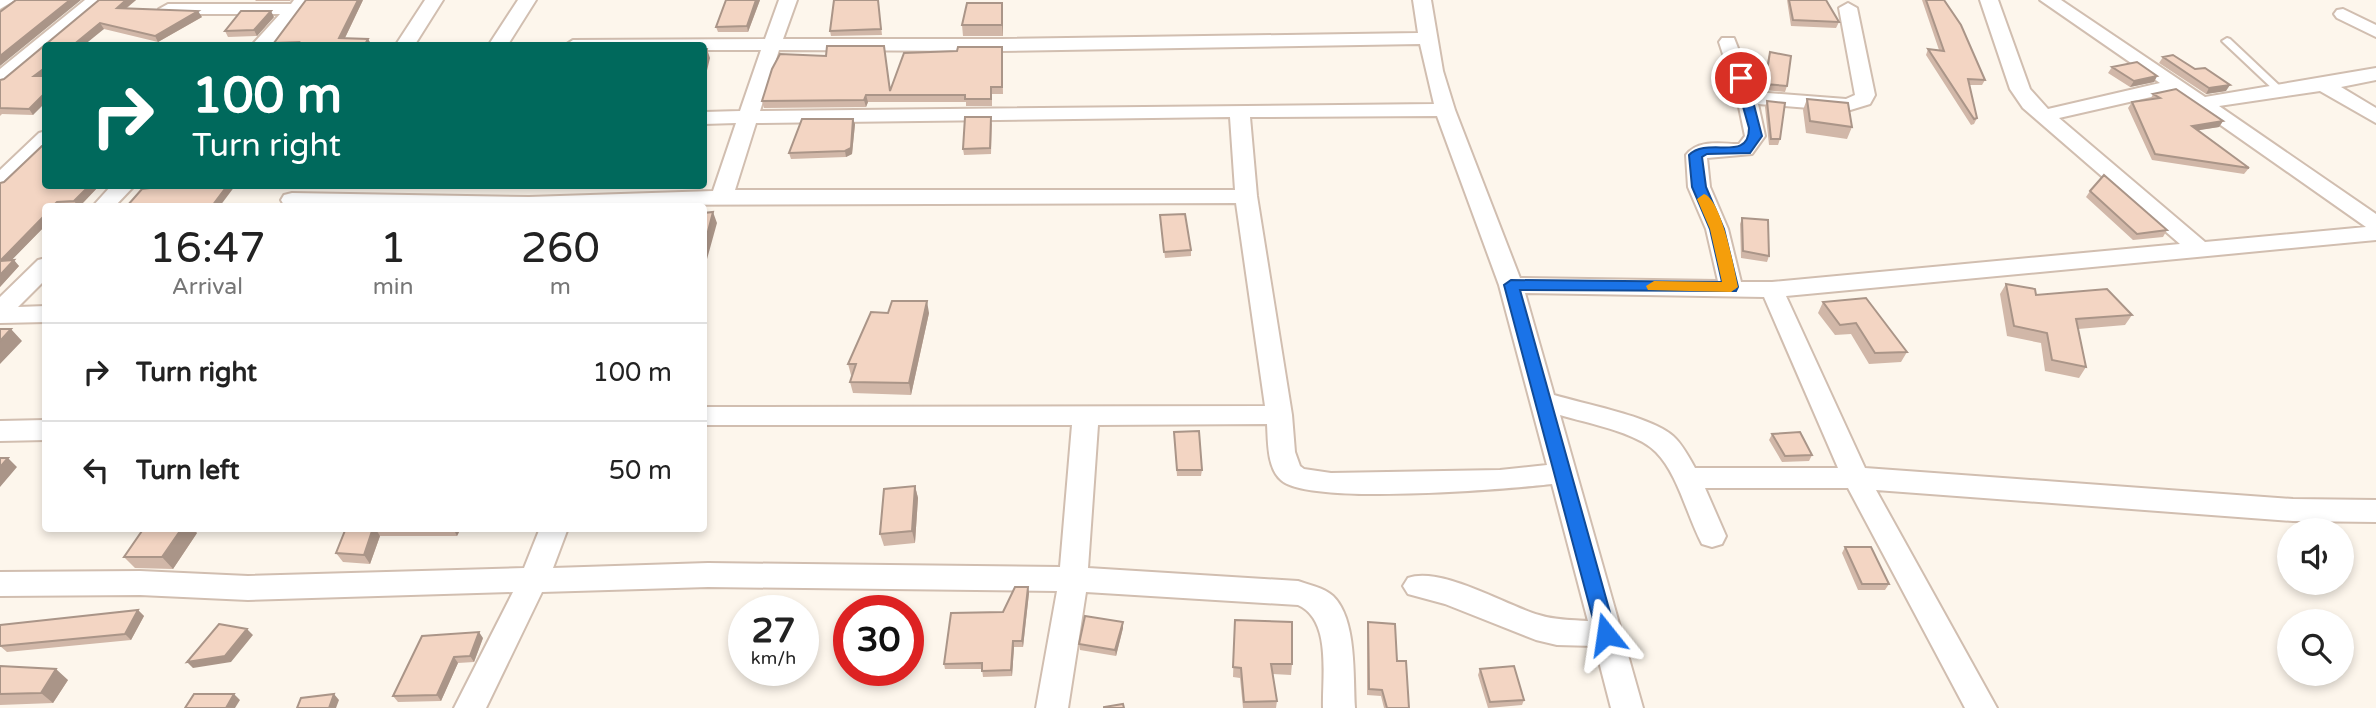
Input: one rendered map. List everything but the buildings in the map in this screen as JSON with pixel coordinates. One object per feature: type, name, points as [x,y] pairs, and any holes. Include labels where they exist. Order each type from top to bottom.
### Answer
[{"type":"street","points":[[0,4],[6,0]]},
{"type":"street","points":[[45,42],[96,0]]},
{"type":"street","points":[[407,42],[434,0]]},
{"type":"street","points":[[500,42],[527,0]]},
{"type":"street","points":[[722,197],[788,0]]},
{"type":"street","points":[[1422,0],[1434,71],[1445,110],[1511,285],[1627,708]]},
{"type":"street","points":[[1989,0],[2020,89],[2030,104],[2200,250]]},
{"type":"street","points":[[2049,0],[2178,85],[2376,224]]},
{"type":"street","points":[[168,9],[300,5]]},
{"type":"street","points":[[264,42],[300,5]]},
{"type":"street","points":[[1747,97],[1847,105],[1863,100],[1863,82],[1849,8]]},
{"type":"street","points":[[2343,14],[2376,32]]},
{"type":"street","points":[[707,45],[1002,46],[1430,38]]},
{"type":"street","points":[[1728,42],[1747,97],[1755,136],[1745,150],[1705,150],[1696,155],[1699,187],[1717,229],[1731,287]]},
{"type":"street","points":[[0,79],[42,44]]},
{"type":"street","points":[[2202,103],[2279,90],[2326,86],[2376,74]]},
{"type":"street","points":[[2044,116],[2178,85]]},
{"type":"street","points":[[2326,86],[2376,117]]},
{"type":"street","points":[[707,118],[1445,110]]},
{"type":"street","points":[[1239,111],[1246,196],[1279,415],[1282,452],[1289,472],[1310,481],[1500,480],[1563,473]]},
{"type":"street","points":[[0,182],[42,141]]},
{"type":"street","points":[[106,203],[120,189]]},
{"type":"street","points":[[557,203],[722,197],[1246,196]]},
{"type":"street","points":[[294,197],[495,203]]},
{"type":"street","points":[[1511,285],[1731,287],[1772,290],[2376,233]]},
{"type":"street","points":[[0,313],[42,269]]},
{"type":"street","points":[[1772,290],[1856,478],[1981,708]]},
{"type":"street","points":[[0,313],[42,314]]},
{"type":"street","points":[[1543,401],[1649,433],[1664,444],[1685,478],[1712,536]]},
{"type":"street","points":[[707,416],[1279,415]]},
{"type":"street","points":[[1052,708],[1073,579],[1086,416]]},
{"type":"street","points":[[0,431],[42,430]]},
{"type":"street","points":[[1685,478],[1856,478],[2293,510],[2376,511]]},
{"type":"street","points":[[470,708],[534,579],[552,532]]},
{"type":"street","points":[[0,584],[140,583],[248,588],[708,575],[1073,579],[1298,593],[1314,598],[1325,608],[1333,628],[1339,708]]},
{"type":"street","points":[[1418,586],[1448,593],[1536,627],[1557,632],[1606,634]]},
{"type":"lane","points":[[2227,41],[2279,90]]},
{"type":"slow traffic","points":[[1654,286],[1731,287],[1717,229],[1704,199]]},
{"type":"route","points":[[1606,634],[1511,285],[1731,287],[1717,229],[1699,187],[1696,155],[1705,150],[1745,150],[1755,136],[1755,123],[1741,78]]}]
